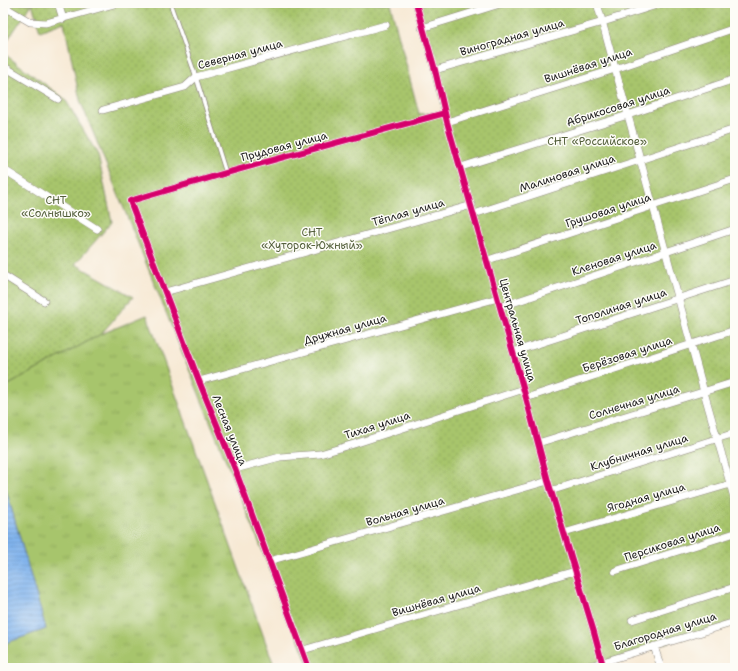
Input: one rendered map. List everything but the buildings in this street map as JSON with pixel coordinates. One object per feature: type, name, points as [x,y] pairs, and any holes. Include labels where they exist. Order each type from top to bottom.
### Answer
[{"type":"street","points":[[58,3],[62,19]]},
{"type":"street","points":[[4,10],[30,22],[46,23],[118,3]]},
{"type":"street","name":"Центральная улица","points":[[416,3],[435,70],[447,122],[524,389],[550,491],[602,662]]},
{"type":"street","points":[[422,28],[502,3]]},
{"type":"street","points":[[597,3],[717,439],[733,483],[735,501]]},
{"type":"street","name":"Виноградная улица","points":[[435,70],[663,3]]},
{"type":"street","name":"Северная улица","points":[[103,110],[185,87],[196,77],[386,25]]},
{"type":"street","name":"Вишнёвая улица","points":[[447,122],[735,28]]},
{"type":"street","points":[[3,66],[58,99]]},
{"type":"street","name":"Абрикосовая улица","points":[[461,167],[628,115],[735,79]]},
{"type":"street","name":"Прудовая улица","points":[[130,201],[445,113]]},
{"type":"street","name":"Малиновая улица","points":[[474,214],[735,129]]},
{"type":"street","points":[[3,169],[97,229]]},
{"type":"street","name":"Грушовая улица","points":[[488,260],[735,180]]},
{"type":"street","name":"Лесная улица","points":[[130,201],[199,381],[235,469],[309,668]]},
{"type":"street","name":"Тёплая улица","points":[[165,292],[472,205]]},
{"type":"street","name":"Кленовая улица","points":[[500,307],[735,229]]},
{"type":"street","points":[[3,275],[44,301]]},
{"type":"street","name":"Тополиная улица","points":[[513,352],[735,280]]},
{"type":"street","name":"Дружная улица","points":[[199,381],[498,298]]},
{"type":"street","name":"Берёзовая улица","points":[[526,398],[735,330]]},
{"type":"street","name":"Солнечная улица","points":[[538,443],[735,382]]},
{"type":"street","name":"Тихая улица","points":[[235,469],[280,457],[320,454],[524,389]]},
{"type":"street","name":"Клубничная улица","points":[[550,491],[735,433]]},
{"type":"street","name":"Вольная улица","points":[[269,561],[548,481]]},
{"type":"street","name":"Ягодная улица","points":[[564,533],[733,483]]},
{"type":"street","name":"Персиковая улица","points":[[615,571],[735,533]]},
{"type":"street","name":"Вишнёвая улица","points":[[302,650],[575,571]]},
{"type":"street","points":[[632,620],[735,587]]},
{"type":"street","name":"Благородная улица","points":[[583,668],[735,622]]},
{"type":"street","points":[[654,646],[662,668]]},
{"type":"lane","points":[[170,3],[196,77],[226,173]]},
{"type":"green space","points":[[3,3],[32,4],[3,47]]},
{"type":"green space","points":[[32,3],[390,3],[419,114],[445,113],[416,3],[735,3],[735,622],[583,668],[310,668],[80,100],[64,22],[40,31]]},
{"type":"green space","name":"СНТ «Солнышко»","points":[[3,53],[65,99],[98,155],[112,222],[75,264],[133,297],[101,334],[3,388]]},
{"type":"green space","points":[[147,315],[275,668],[3,668],[3,644],[46,629],[3,479],[3,388],[101,334]]},
{"type":"water","points":[[3,479],[46,629],[3,644]]},
{"type":"cycle path","points":[[416,3],[435,70],[447,122],[526,398],[548,481],[602,662]]},
{"type":"cycle path","points":[[309,668],[235,469],[199,381],[130,201],[445,113]]},
{"type":"park label","name":"СНТ «Российское»","points":[[597,141]]},
{"type":"park label","name":"СНТ «Хуторок-Южный»","points":[[312,238]]}]
